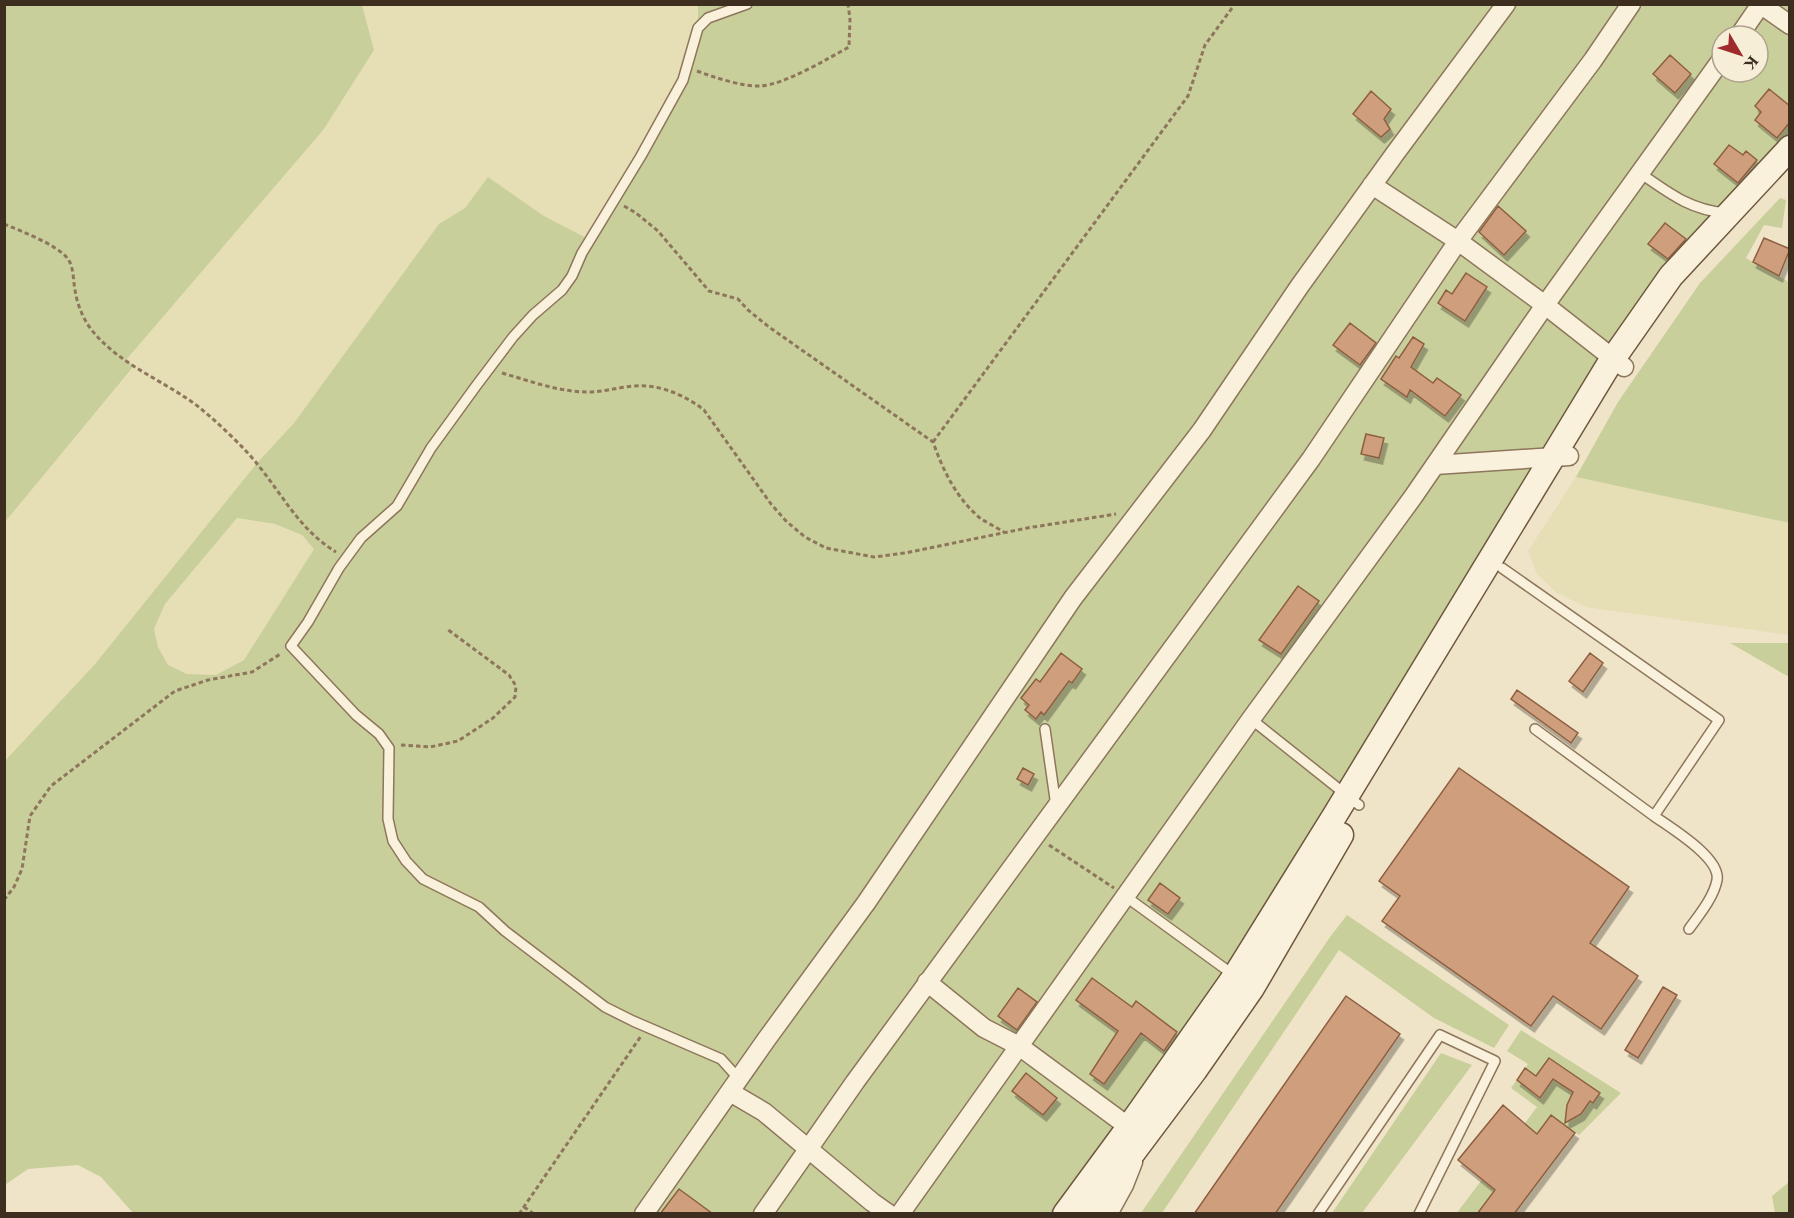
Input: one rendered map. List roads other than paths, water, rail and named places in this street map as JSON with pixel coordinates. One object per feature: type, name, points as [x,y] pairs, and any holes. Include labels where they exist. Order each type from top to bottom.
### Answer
[{"type":"main road","points":[[1065,1214],[1136,1132],[1195,1070],[1243,982],[1618,363],[1790,148]]},
{"type":"main road","points":[[1736,214],[1790,165]]},
{"type":"main road","points":[[1353,800],[1502,568],[1561,457]]},
{"type":"main road","points":[[1088,1214],[1136,1132]]},
{"type":"street","points":[[644,1214],[734,1085],[867,903],[1073,598],[1202,430],[1372,185],[1506,4]]},
{"type":"street","points":[[763,1214],[927,982],[1311,459],[1458,241],[1593,60],[1631,4]]},
{"type":"street","points":[[1748,24],[1761,5],[1790,25]]},
{"type":"street","points":[[900,1214],[1710,76]]},
{"type":"street","points":[[1372,185],[1458,241],[1545,305],[1618,363]]},
{"type":"street","points":[[1435,465],[1561,457]]},
{"type":"street","points":[[927,982],[984,1028],[1019,1046],[1136,1132],[1124,1185],[1122,1214]]},
{"type":"street","points":[[734,1085],[889,1214]]},
{"type":"street","points":[[1108,1214],[1124,1185]]},
{"type":"lane","points":[[734,1085],[721,1059],[605,1007],[505,931],[479,907],[423,879],[406,861],[393,841],[387,819],[389,748],[380,734],[356,715],[291,646],[346,558],[361,538],[397,506],[431,448],[489,369],[533,315],[562,290],[572,276],[582,253],[684,80],[698,28],[708,18],[747,4]]},
{"type":"lane","points":[[1640,173],[1691,206],[1708,212],[1736,214]]},
{"type":"lane","points":[[1502,568],[1719,720],[1654,816]]},
{"type":"lane","points":[[1251,719],[1353,800]]},
{"type":"lane","points":[[1045,729],[1056,807]]},
{"type":"lane","points":[[1535,729],[1688,840],[1714,866],[1718,879],[1689,929]]},
{"type":"lane","points":[[1125,896],[1243,982]]},
{"type":"lane","points":[[1318,1214],[1440,1035],[1495,1061],[1419,1214]]}]
